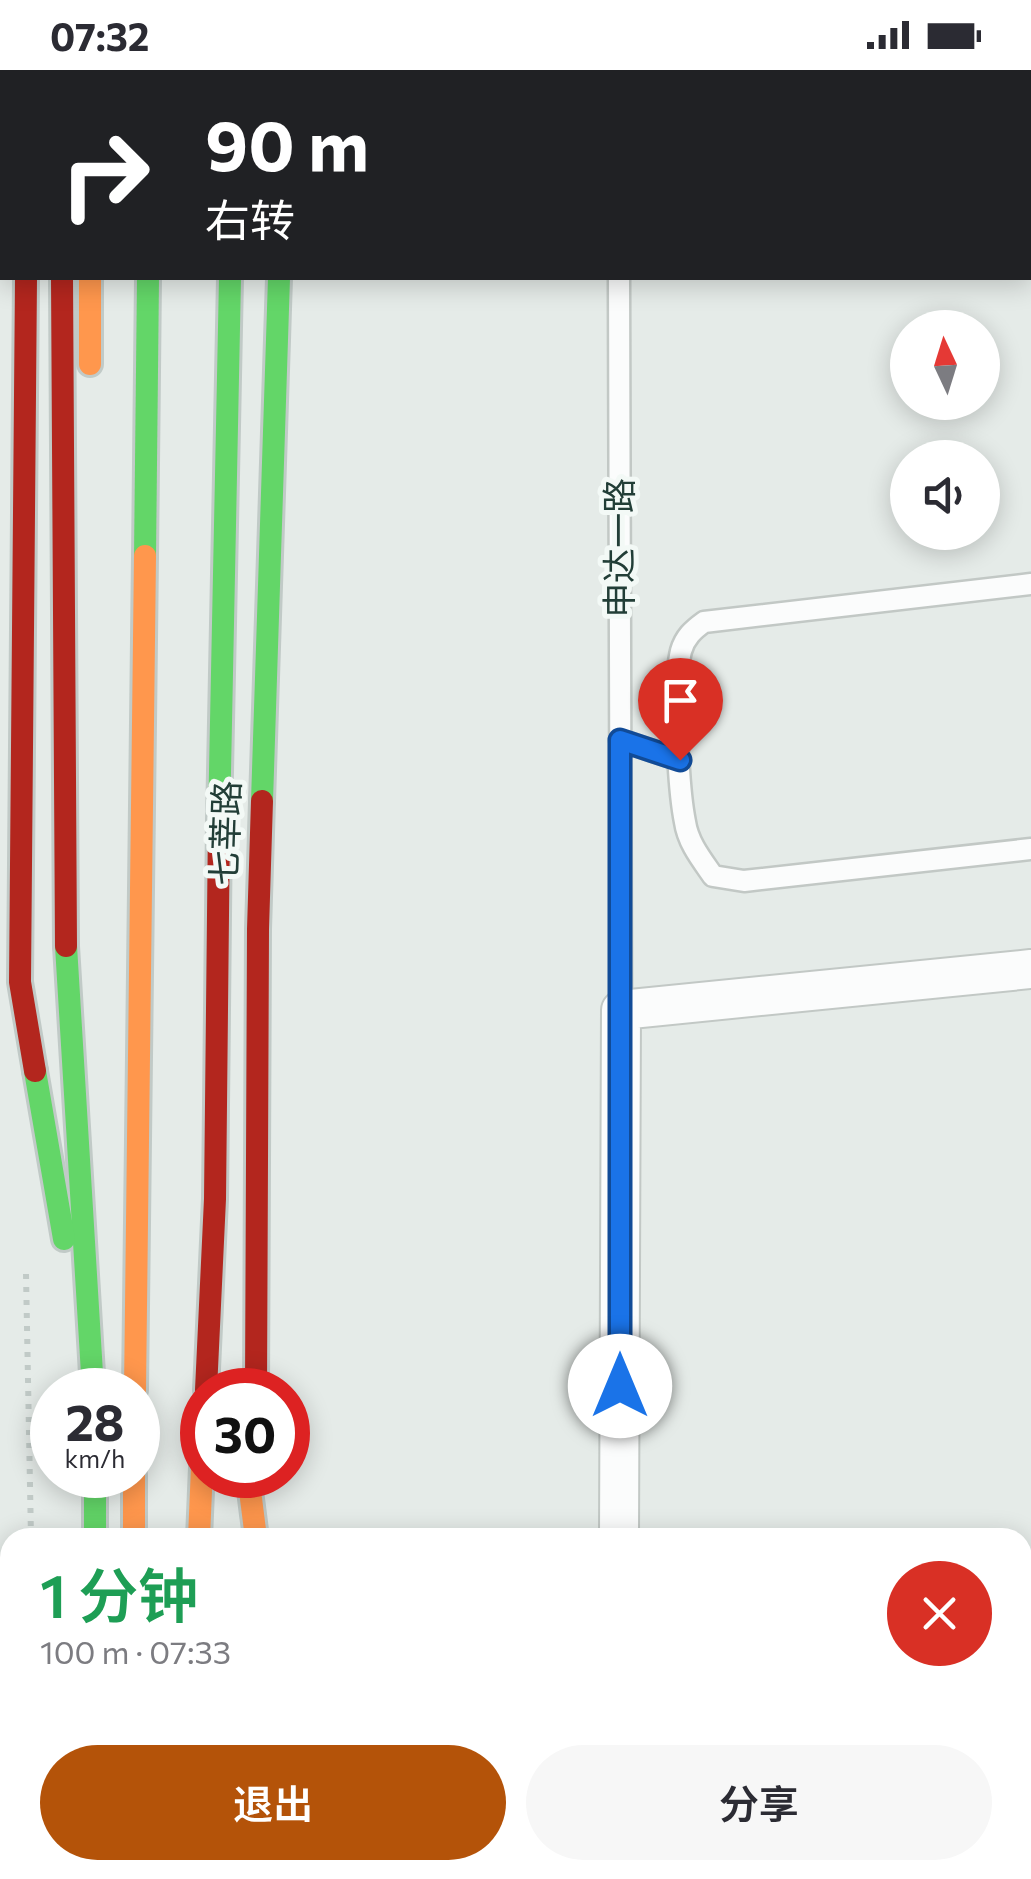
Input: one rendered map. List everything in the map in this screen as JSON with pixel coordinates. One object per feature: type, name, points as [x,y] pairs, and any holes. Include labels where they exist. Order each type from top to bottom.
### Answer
[{"type":"main road","points":[[26,280],[20,982],[88,1368]]},
{"type":"main road","points":[[62,280],[66,952],[91,1368]]},
{"type":"main road","points":[[90,280],[90,397]]},
{"type":"main road","points":[[135,1368],[148,280]]},
{"type":"main road","points":[[207,1368],[215,1200],[221,606],[230,280]]},
{"type":"main road","name":"七莘路","points":[[256,1368],[258,929],[278,280]]},
{"type":"main road","points":[[92,1368],[93,1012]]},
{"type":"main road","points":[[215,1200],[235,1368]]},
{"type":"main road","points":[[95,1498],[95,1528]]},
{"type":"main road","points":[[134,1498],[134,1528]]},
{"type":"main road","points":[[199,1528],[201,1498]]},
{"type":"main road","points":[[251,1498],[255,1528]]},
{"type":"main road","points":[[256,1498],[256,1528]]},
{"type":"street","points":[[620,1010],[1031,969]]},
{"type":"street","name":"申达一路","points":[[619,1528],[620,1010]]},
{"type":"lane","name":"申达一路","points":[[619,280],[620,1010]]},
{"type":"lane","points":[[1031,584],[704,622],[690,632],[678,669],[685,824],[694,848],[714,876],[744,881],[1031,850]]},
{"type":"lane","points":[[620,740],[680,760]]},
{"type":"traffic: fast","points":[[145,556],[148,280]]},
{"type":"traffic: fast","points":[[219,821],[230,280]]},
{"type":"traffic: fast","points":[[262,801],[279,280]]},
{"type":"traffic: fast","points":[[66,946],[92,1368]]},
{"type":"traffic: fast","points":[[35,1071],[64,1239]]},
{"type":"traffic: fast","points":[[95,1498],[95,1528]]},
{"type":"traffic: slow","points":[[90,280],[90,364]]},
{"type":"traffic: slow","points":[[135,1368],[145,556]]},
{"type":"traffic: slow","points":[[134,1498],[134,1528]]},
{"type":"traffic: slow","points":[[199,1528],[201,1498]]},
{"type":"traffic: slow","points":[[251,1498],[255,1528]]},
{"type":"traffic: jam","points":[[26,280],[20,982],[35,1071]]},
{"type":"traffic: jam","points":[[62,280],[66,946]]},
{"type":"traffic: jam","points":[[256,1368],[262,801]]},
{"type":"traffic: jam","points":[[207,1368],[215,1199],[219,821]]},
{"type":"route","points":[[620,1386],[620,740],[680,760]]}]
